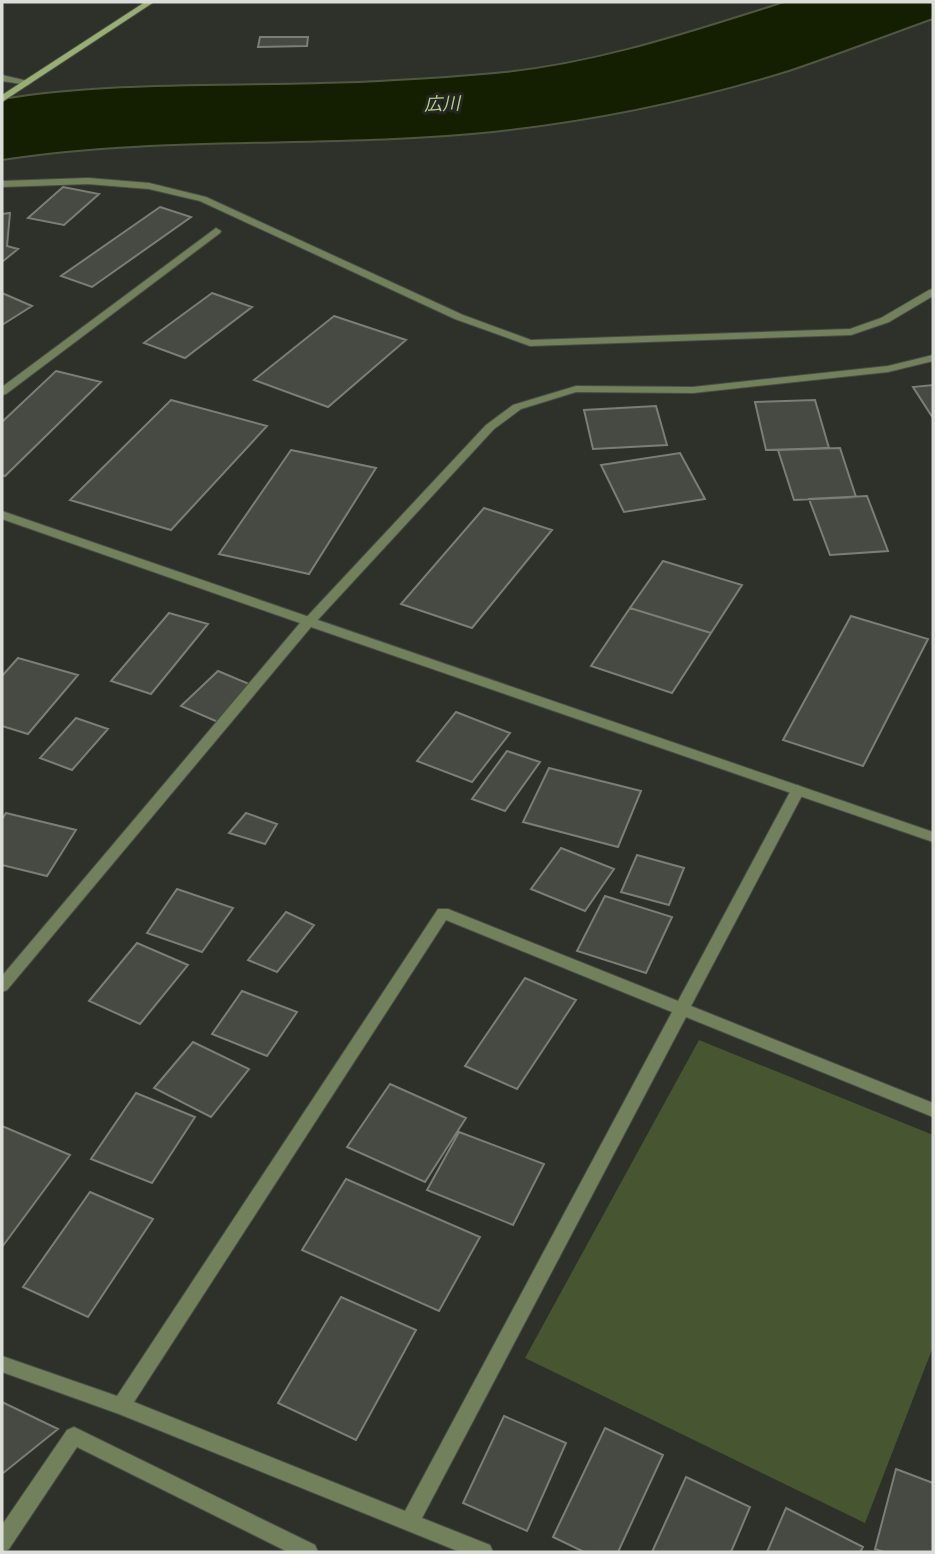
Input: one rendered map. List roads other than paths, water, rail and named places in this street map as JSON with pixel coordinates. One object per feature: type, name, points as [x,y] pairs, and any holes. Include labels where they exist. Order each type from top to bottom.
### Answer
[{"type":"main road","points":[[2,99],[150,2]]},
{"type":"street","points":[[2,78],[24,84]]},
{"type":"street","points":[[2,184],[88,181],[149,186],[203,199],[459,317],[530,343],[851,332],[885,320],[933,292]]},
{"type":"street","points":[[2,393],[216,231]]},
{"type":"street","points":[[2,986],[308,622],[490,427],[517,407],[576,389],[693,390],[888,369],[933,358]]},
{"type":"street","points":[[2,515],[933,837]]},
{"type":"street","points":[[410,1521],[685,1008],[798,790]]},
{"type":"street","points":[[121,1406],[443,913],[685,1008],[933,1110]]},
{"type":"street","points":[[2,1364],[121,1406],[483,1552]]},
{"type":"street","points":[[2,1542],[74,1436],[308,1552]]},
{"type":"water","name":"広川","points":[[784,2],[933,2],[933,19],[753,82],[642,109],[568,122],[432,137],[124,147],[2,160],[2,99],[120,87],[364,82],[532,69],[641,45]]}]
